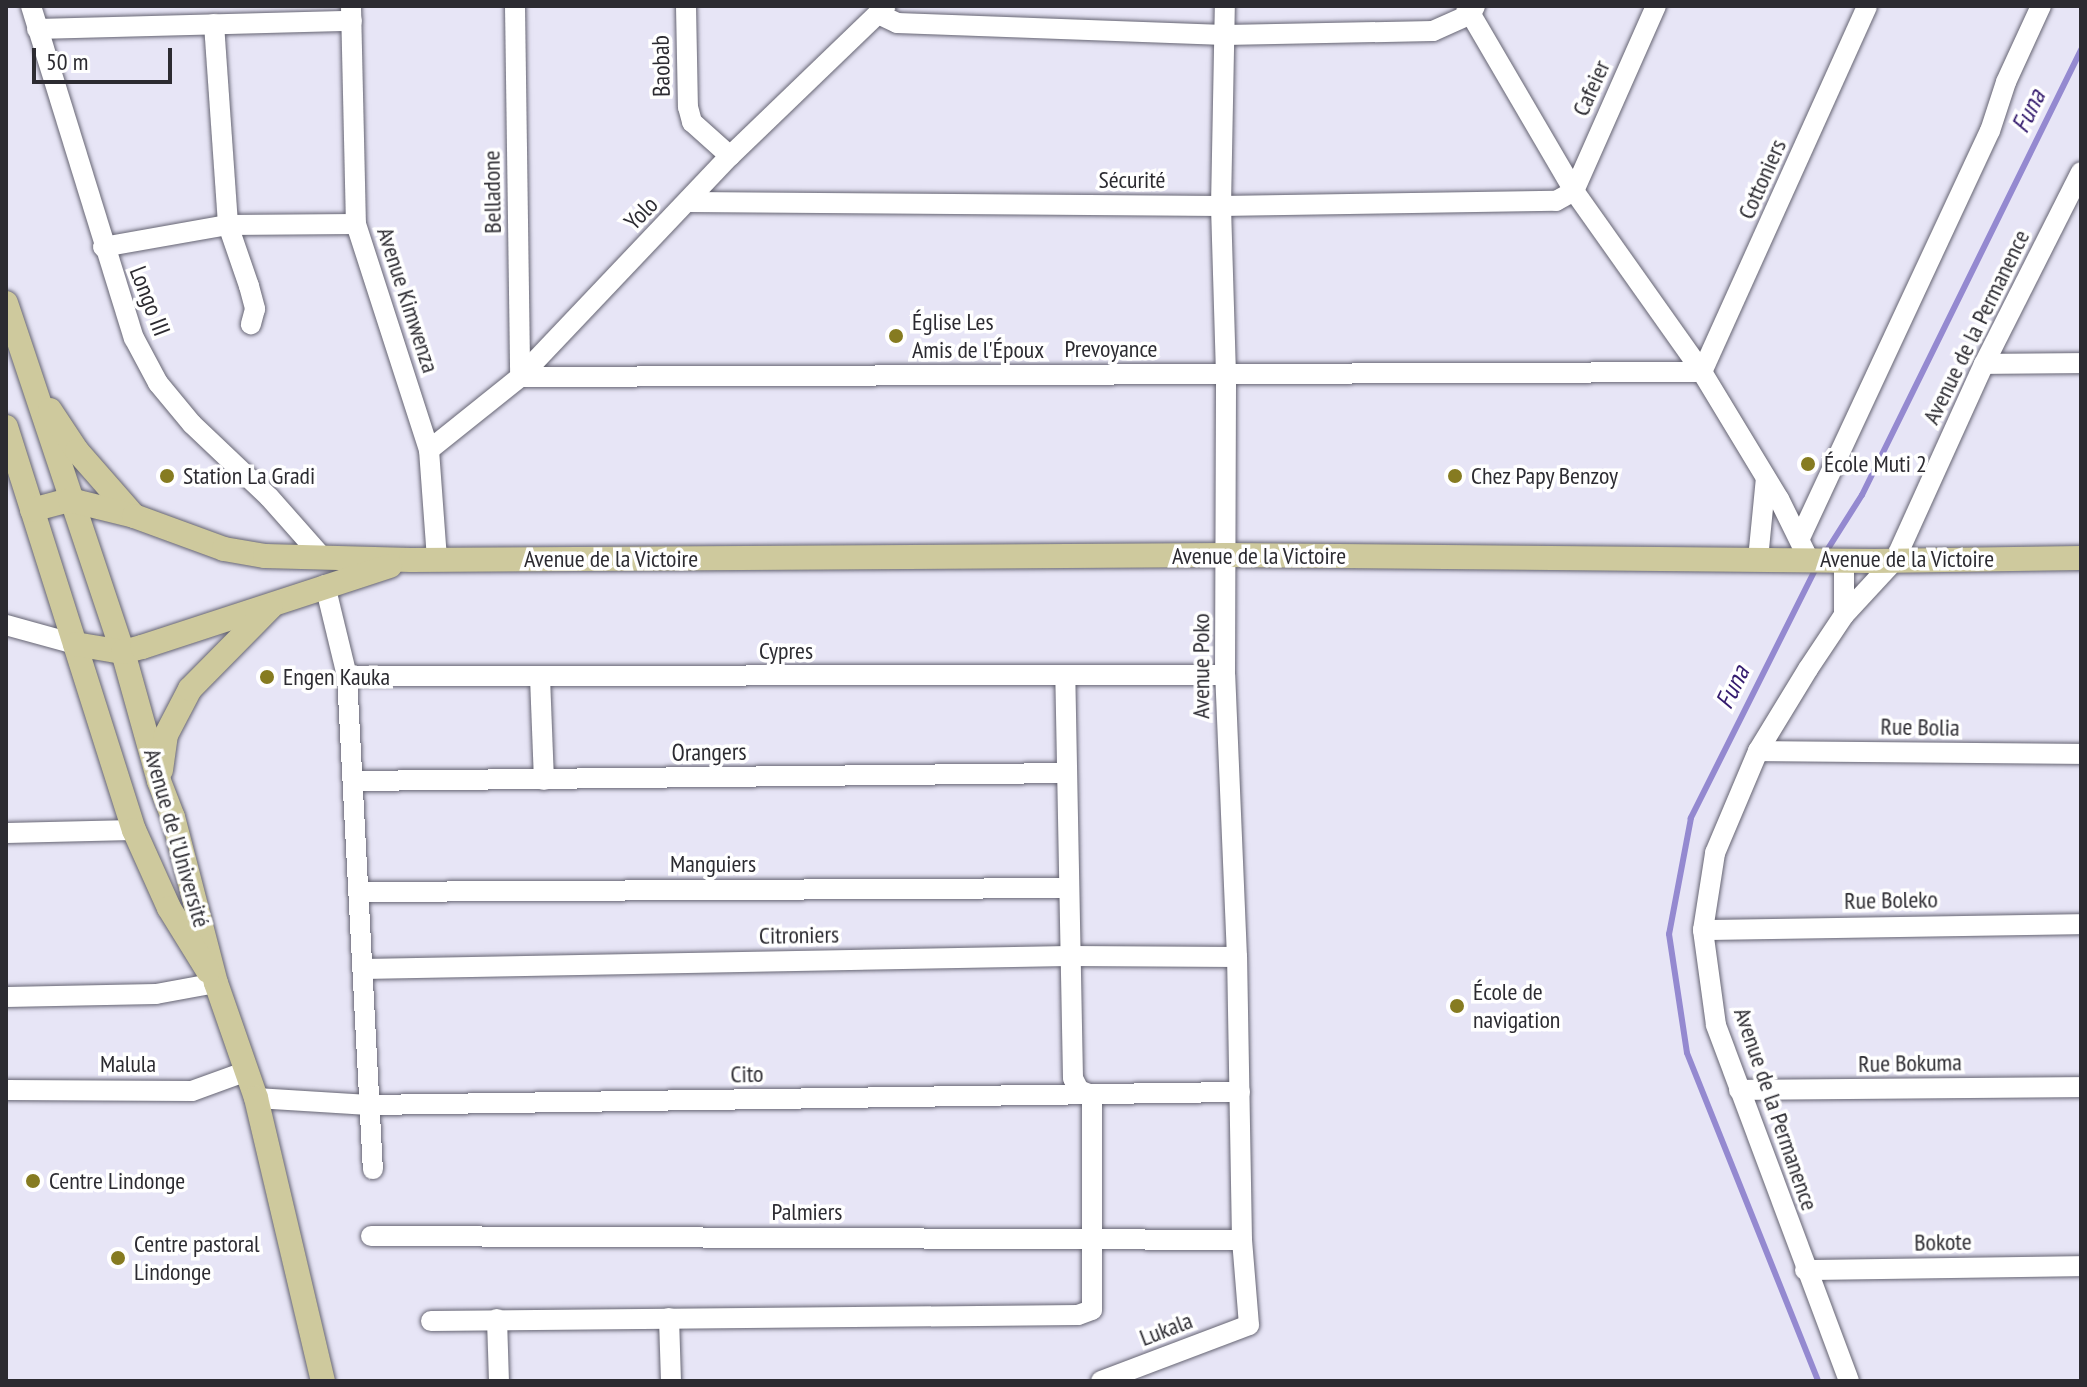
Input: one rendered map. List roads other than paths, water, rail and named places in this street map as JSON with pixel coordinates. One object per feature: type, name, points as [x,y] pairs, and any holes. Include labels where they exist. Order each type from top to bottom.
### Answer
[{"type":"main road","name":"Avenue de l’Université","points":[[6,303],[123,652],[159,781],[173,817],[216,983],[256,1098],[323,1381]]},
{"type":"main road","points":[[31,381],[77,451],[134,516]]},
{"type":"main road","points":[[6,427],[134,830],[169,908],[216,983]]},
{"type":"main road","points":[[32,510],[70,500],[134,516],[224,549],[265,556],[411,560]]},
{"type":"main road","name":"Avenue de la Victoire","points":[[411,560],[1227,555],[1758,559],[1820,555],[1895,560],[2081,558]]},
{"type":"main road","points":[[75,644],[123,652],[217,625],[277,600],[411,560]]},
{"type":"main road","points":[[159,781],[166,735],[190,689],[277,600]]},
{"type":"street","name":"Longo III","points":[[31,6],[103,247],[134,338],[158,383],[192,424],[269,497],[322,557]]},
{"type":"street","name":"Belladone","points":[[515,6],[520,377]]},
{"type":"street","name":"Baobab","points":[[686,6],[688,107],[692,122],[730,156]]},
{"type":"street","name":"Avenue Poko","points":[[1225,6],[1221,206],[1226,375],[1225,675],[1237,957],[1242,1240],[1249,1325]]},
{"type":"street","name":"Cafeier","points":[[1574,191],[1656,6]]},
{"type":"street","points":[[1820,555],[1984,145],[2006,82],[2041,6]]},
{"type":"street","points":[[882,10],[897,23],[1225,35],[1433,31],[1471,9],[1574,191],[1702,372],[1766,478],[1820,555],[1844,615]]},
{"type":"street","name":"Cottoniers","points":[[1702,372],[1858,9]]},
{"type":"street","name":"Yolo","points":[[429,450],[520,377],[730,156],[882,10]]},
{"type":"street","points":[[37,29],[214,24],[352,14]]},
{"type":"street","name":"Avenue Kimwenza","points":[[352,14],[356,224],[429,450],[437,560]]},
{"type":"street","points":[[214,24],[228,225],[255,309],[251,324]]},
{"type":"street","name":"Avenue de la Permanence","points":[[1849,1381],[1716,1025],[1703,930],[1715,853],[1758,751],[1844,615],[1895,560],[1984,364],[2078,184]]},
{"type":"street","name":"Sécurité","points":[[687,202],[1221,206],[1534,203],[1556,201],[1574,191]]},
{"type":"street","points":[[103,247],[228,225],[356,224]]},
{"type":"street","points":[[1984,364],[2081,363]]},
{"type":"street","name":"Prevoyance","points":[[520,377],[1702,372]]},
{"type":"street","points":[[1758,559],[1766,478]]},
{"type":"street","points":[[325,585],[347,676],[373,1169]]},
{"type":"street","points":[[6,625],[75,644]]},
{"type":"street","name":"Cypres","points":[[347,676],[1225,675]]},
{"type":"street","points":[[540,677],[544,780]]},
{"type":"street","points":[[431,1321],[1085,1314],[1092,1310],[1092,1095],[1079,1090],[1073,1078],[1065,677]]},
{"type":"street","name":"Rue Bolia","points":[[1758,751],[2081,754]]},
{"type":"street","name":"Orangers","points":[[354,781],[1066,773]]},
{"type":"street","points":[[6,833],[134,830]]},
{"type":"street","name":"Manguiers","points":[[359,892],[1068,888]]},
{"type":"street","name":"Rue Boleko","points":[[1703,930],[2081,924]]},
{"type":"street","name":"Citroniers","points":[[363,969],[1069,956],[1237,957]]},
{"type":"street","points":[[6,997],[156,994],[216,983]]},
{"type":"street","name":"Malula","points":[[6,1090],[192,1091],[247,1071]]},
{"type":"street","name":"Rue Bokuma","points":[[1739,1090],[2081,1087]]},
{"type":"street","name":"Cito","points":[[256,1098],[369,1105],[1240,1092]]},
{"type":"street","name":"Palmiers","points":[[371,1236],[1242,1240]]},
{"type":"street","name":"Bokote","points":[[1805,1270],[2081,1266]]},
{"type":"street","points":[[669,1318],[671,1381]]},
{"type":"street","points":[[497,1319],[499,1381]]},
{"type":"street","name":"Lukala","points":[[1101,1381],[1249,1325]]},
{"type":"waterway","name":"Funa","points":[[1824,555],[1862,495],[2081,49]]},
{"type":"waterway","name":"Funa","points":[[1816,568],[1691,818],[1669,934],[1687,1053],[1818,1381]]},
{"type":"place","name":"Église Les Amis de l'Époux","points":[[896,336]]},
{"type":"place","name":"École Muti 2","points":[[1808,464]]},
{"type":"place","name":"Station La Gradi","points":[[167,476]]},
{"type":"place","name":"Chez Papy Benzoy","points":[[1455,476]]},
{"type":"place","name":"Engen Kauka","points":[[267,677]]},
{"type":"place","name":"École de navigation","points":[[1457,1006]]},
{"type":"place","name":"Centre Lindonge","points":[[33,1181]]},
{"type":"place","name":"Centre pastoral Lindonge","points":[[118,1258]]}]
